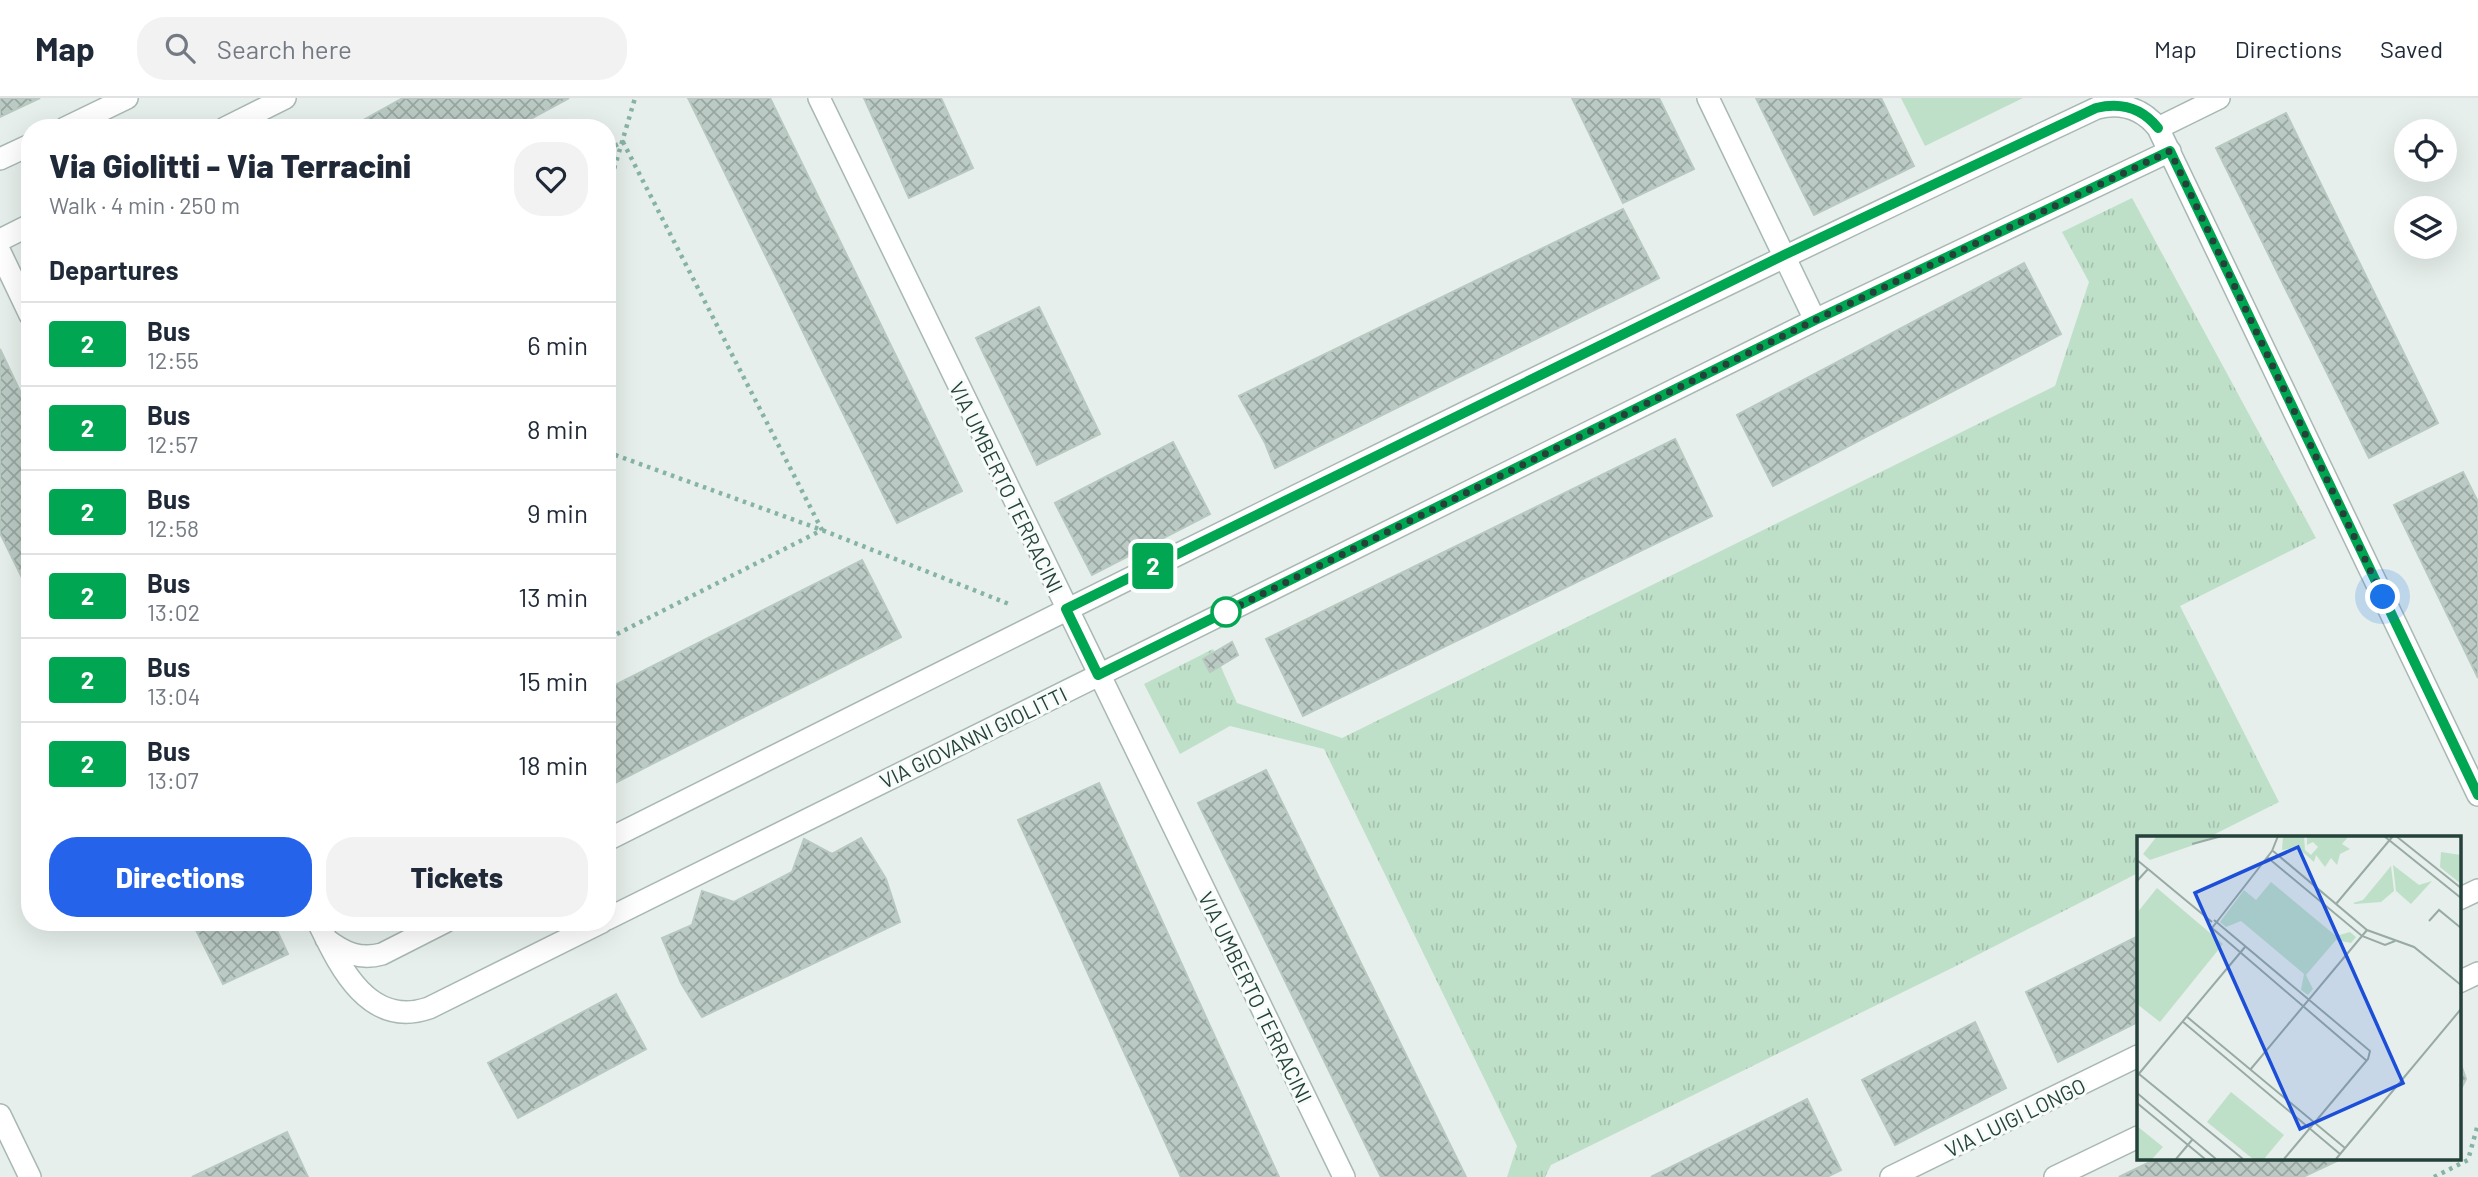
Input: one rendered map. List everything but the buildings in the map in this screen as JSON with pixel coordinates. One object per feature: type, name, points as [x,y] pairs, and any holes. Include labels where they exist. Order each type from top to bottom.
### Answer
[{"type":"street","points":[[84,119],[127,98]]},
{"type":"street","points":[[243,119],[285,98]]},
{"type":"street","name":"VIA UMBERTO TERRACINI","points":[[819,98],[1344,1177]]},
{"type":"street","points":[[1708,98],[1815,320]]},
{"type":"street","points":[[2155,123],[2219,98]]},
{"type":"street","points":[[616,835],[1066,609],[1784,255],[2096,108],[2109,105],[2133,108],[2155,123],[2170,151],[2478,795]]},
{"type":"street","points":[[0,159],[21,149]]},
{"type":"street","name":"VIA GIOVANNI GIOLITTI","points":[[616,915],[1815,320],[2170,151]]},
{"type":"street","points":[[0,240],[21,230]]},
{"type":"street","points":[[0,252],[21,296]]},
{"type":"street","points":[[2460,899],[2478,890]]},
{"type":"street","points":[[322,931],[337,948],[353,955],[372,957],[426,931]]},
{"type":"street","points":[[322,931],[348,979],[365,996],[386,1007],[410,1012],[429,1008],[584,931]]},
{"type":"street","points":[[2460,981],[2478,972]]},
{"type":"street","name":"VIA LUIGI LONGO","points":[[1891,1177],[2137,1056]]},
{"type":"street","points":[[0,1115],[30,1177]]},
{"type":"street","points":[[2055,1177],[2137,1137]]},
{"type":"path","points":[[616,164],[635,98]]},
{"type":"path","points":[[616,145],[623,142]]},
{"type":"path","points":[[623,142],[822,530]]},
{"type":"path","points":[[616,455],[822,530],[1011,604]]},
{"type":"path","points":[[616,634],[822,530]]},
{"type":"path","points":[[2434,1177],[2468,1160],[2478,1124]]},
{"type":"green space","points":[[1901,98],[2023,98],[1925,146]]},
{"type":"green space","points":[[2132,198],[2316,538],[2180,606],[2279,802],[2211,836],[2137,836],[2137,874],[1952,968],[1551,1165],[1545,1177],[1507,1177],[1517,1146],[1324,749],[1230,726],[1180,754],[1144,684],[1213,649],[1237,703],[1342,738],[2055,386],[2089,282],[2062,232]]},
{"type":"bus line","name":"2","points":[[2158,128],[2144,113],[2133,108],[2109,105],[2096,108],[1784,255],[1066,609],[1098,675],[1815,320],[2170,151],[2478,795]]},
{"type":"route","points":[[1226,612],[1222,614],[1815,320],[2170,151],[2383,597]]}]
